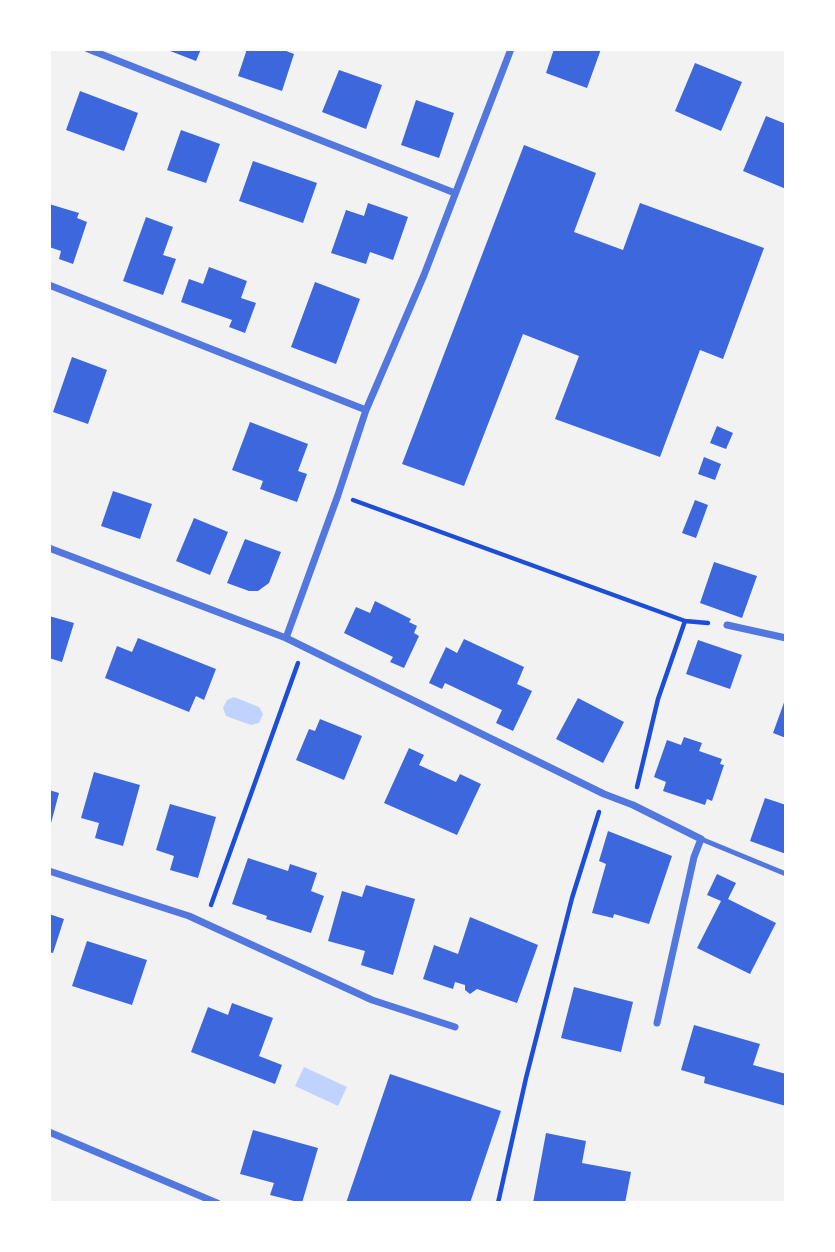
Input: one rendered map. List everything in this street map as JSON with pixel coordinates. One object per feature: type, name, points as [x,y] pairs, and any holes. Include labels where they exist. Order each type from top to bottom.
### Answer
[{"type":"street","points":[[88,49],[455,193]]},
{"type":"street","points":[[286,638],[366,410],[424,275],[511,49]]},
{"type":"street","points":[[49,285],[366,410]]},
{"type":"street","points":[[49,548],[286,638],[701,839],[694,857],[657,1024]]},
{"type":"street","points":[[726,625],[786,638]]},
{"type":"street","points":[[49,871],[204,922],[372,1000],[455,1027]]},
{"type":"street","points":[[49,1132],[217,1203]]},
{"type":"lane","points":[[701,839],[786,874]]},
{"type":"path","points":[[338,495],[685,621],[726,625]]},
{"type":"path","points":[[633,805],[658,699],[685,621]]},
{"type":"path","points":[[204,922],[304,647]]},
{"type":"path","points":[[498,1203],[526,1078],[572,898],[597,817]]},
{"type":"water","points":[[234,697],[259,707],[263,714],[259,723],[251,725],[226,716],[223,708],[227,700]]},
{"type":"water","points":[[304,1067],[347,1087],[338,1106],[295,1086]]},
{"type":"building","points":[[165,49],[201,49],[196,61]]},
{"type":"building","points":[[247,49],[281,49],[294,54],[282,91],[238,76]]},
{"type":"building","points":[[554,49],[601,49],[587,88],[546,73]]},
{"type":"building","points":[[695,63],[742,82],[721,131],[675,111]]},
{"type":"building","points":[[339,70],[382,85],[366,129],[322,112]]},
{"type":"building","points":[[80,91],[138,113],[124,151],[66,130]]},
{"type":"building","points":[[416,100],[454,113],[439,158],[401,145]]},
{"type":"building","points":[[766,116],[786,124],[786,189],[743,171]]},
{"type":"building","points":[[181,130],[220,144],[206,183],[167,170]]},
{"type":"building","points":[[524,145],[596,173],[574,232],[623,250],[640,203],[764,248],[723,359],[700,350],[660,457],[555,419],[579,356],[523,334],[464,486],[402,464]]},
{"type":"building","points":[[253,161],[317,183],[303,223],[239,201]]},
{"type":"building","points":[[368,203],[408,217],[393,260],[370,252],[366,264],[331,253],[346,210],[364,216]]},
{"type":"building","points":[[49,204],[79,213],[77,218],[87,222],[73,264],[59,259],[61,251],[49,247]]},
{"type":"building","points":[[146,217],[173,227],[163,255],[176,259],[163,295],[123,281]]},
{"type":"building","points":[[209,267],[247,281],[241,298],[256,303],[245,333],[229,327],[232,320],[181,302],[189,279],[203,284]]},
{"type":"building","points":[[315,282],[360,299],[336,364],[291,347]]},
{"type":"building","points":[[72,357],[107,370],[88,424],[53,412]]},
{"type":"building","points":[[250,422],[308,444],[298,471],[307,474],[297,502],[260,489],[263,481],[232,470]]},
{"type":"building","points":[[717,426],[733,433],[726,449],[710,443]]},
{"type":"building","points":[[704,457],[721,464],[715,480],[698,474]]},
{"type":"building","points":[[113,491],[152,504],[140,539],[101,526]]},
{"type":"building","points":[[695,500],[708,505],[696,538],[682,533]]},
{"type":"building","points":[[194,518],[228,532],[210,575],[176,561]]},
{"type":"building","points":[[245,539],[281,552],[269,583],[258,591],[249,591],[227,583]]},
{"type":"building","points":[[714,562],[757,576],[742,618],[700,603]]},
{"type":"building","points":[[375,601],[411,619],[409,622],[417,626],[414,633],[419,636],[404,668],[390,662],[393,657],[344,633],[356,607],[370,613]]},
{"type":"building","points":[[49,616],[74,623],[62,662],[49,658]]},
{"type":"building","points":[[138,638],[216,669],[204,700],[196,696],[189,712],[105,678],[117,646],[132,652]]},
{"type":"building","points":[[464,639],[524,667],[517,684],[532,691],[513,731],[496,723],[502,710],[445,683],[442,689],[429,683],[446,647],[457,653]]},
{"type":"building","points":[[698,640],[742,655],[730,689],[686,674]]},
{"type":"building","points":[[786,697],[786,738],[773,733]]},
{"type":"building","points":[[578,698],[624,722],[603,763],[556,739]]},
{"type":"building","points":[[320,719],[362,736],[344,780],[296,760],[309,729],[315,731]]},
{"type":"building","points":[[684,737],[702,743],[699,751],[722,759],[720,764],[724,765],[712,801],[707,799],[705,805],[663,791],[666,782],[654,777],[667,740],[681,745]]},
{"type":"building","points":[[409,748],[424,755],[419,765],[456,782],[460,774],[481,784],[457,835],[384,803]]},
{"type":"building","points":[[94,772],[140,785],[123,846],[95,838],[99,823],[81,818]]},
{"type":"building","points":[[49,790],[59,793],[50,827],[49,827]]},
{"type":"building","points":[[765,798],[786,805],[786,854],[750,841]]},
{"type":"building","points":[[170,804],[216,817],[198,878],[170,870],[174,856],[156,850]]},
{"type":"building","points":[[608,831],[672,856],[649,924],[614,914],[613,918],[592,913],[606,864],[599,861]]},
{"type":"building","points":[[248,858],[288,871],[290,864],[317,873],[311,891],[324,896],[311,933],[266,919],[267,916],[232,904]]},
{"type":"building","points":[[717,874],[736,883],[728,899],[776,923],[750,974],[697,948],[721,901],[707,895]]},
{"type":"building","points":[[366,885],[415,899],[393,975],[361,965],[365,951],[328,941],[342,891],[362,897]]},
{"type":"building","points":[[49,914],[64,919],[53,953],[49,952]]},
{"type":"building","points":[[470,917],[538,945],[517,1003],[477,989],[470,994],[465,990],[465,985],[455,982],[453,989],[423,979],[434,945],[458,954]]},
{"type":"building","points":[[87,941],[147,960],[132,1005],[72,986]]},
{"type":"building","points":[[574,987],[633,1002],[621,1052],[561,1038]]},
{"type":"building","points":[[232,1003],[273,1018],[259,1056],[282,1065],[275,1084],[191,1052],[208,1007],[228,1015]]},
{"type":"building","points":[[694,1025],[760,1044],[753,1065],[786,1074],[786,1106],[704,1083],[705,1077],[681,1070]]},
{"type":"building","points":[[390,1074],[501,1111],[470,1203],[346,1203]]},
{"type":"building","points":[[253,1130],[318,1148],[302,1203],[270,1195],[274,1183],[240,1174]]},
{"type":"building","points":[[546,1133],[586,1141],[582,1163],[631,1172],[625,1203],[533,1203]]}]
